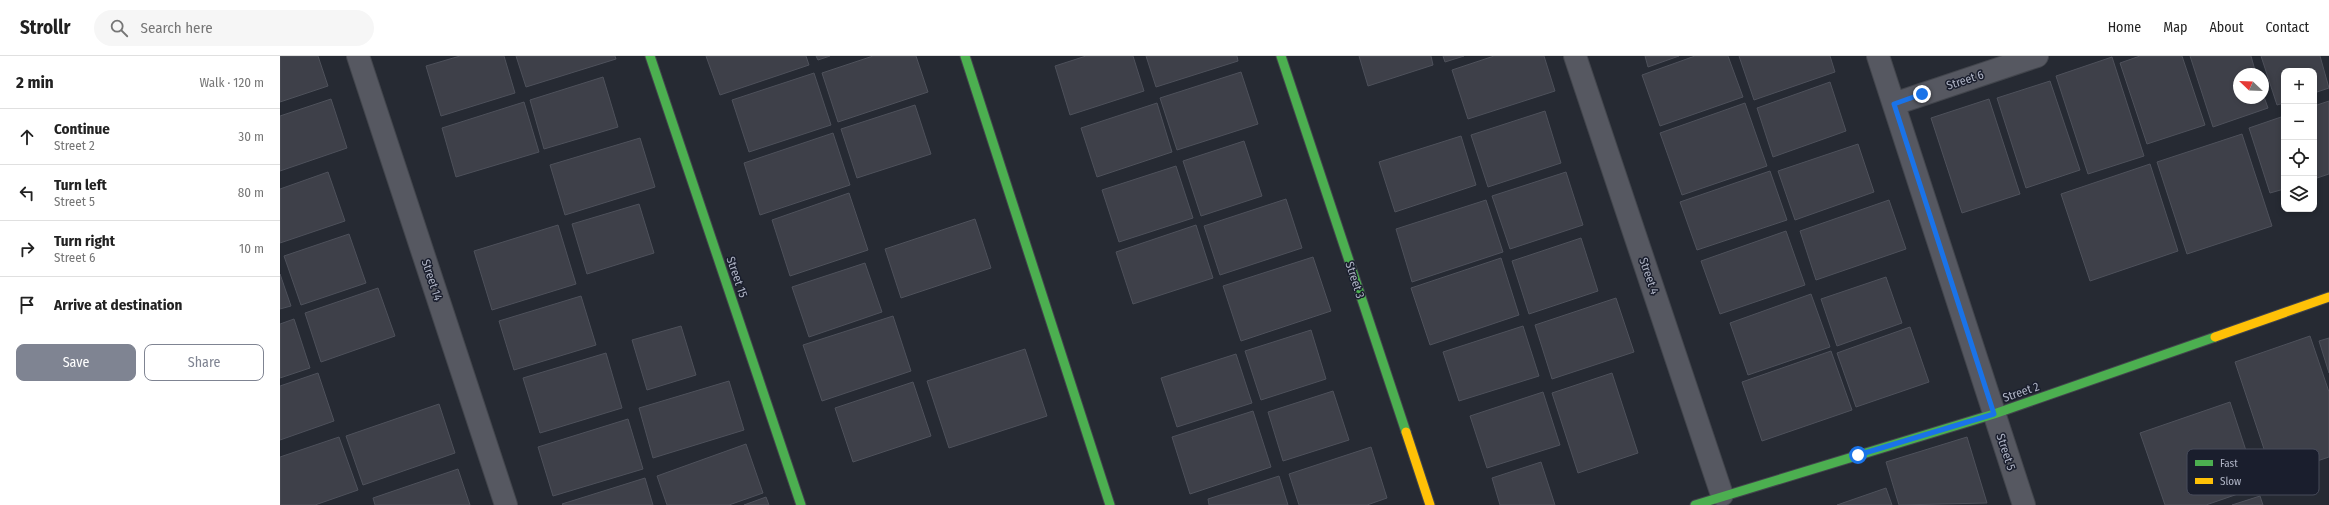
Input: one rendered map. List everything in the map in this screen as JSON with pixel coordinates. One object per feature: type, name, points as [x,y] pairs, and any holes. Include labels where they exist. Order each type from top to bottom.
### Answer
[{"type":"street","name":"Street 14","points":[[358,56],[506,505]]},
{"type":"street","name":"Street 15","points":[[650,56],[801,505]]},
{"type":"street","points":[[965,56],[1107,504]]},
{"type":"street","name":"Street 3","points":[[1281,56],[1430,505]]},
{"type":"street","name":"Street 4","points":[[1575,56],[1722,495]]},
{"type":"street","name":"Street 5","points":[[1878,56],[2024,505]]},
{"type":"street","name":"Street 6","points":[[1894,104],[2037,56]]},
{"type":"street","name":"Street 2","points":[[1694,505],[1722,495],[1994,414],[2329,297]]},
{"type":"building","points":[[280,56],[318,56],[328,86],[280,102]]},
{"type":"building","points":[[460,56],[504,56],[515,93],[441,116],[426,66]]},
{"type":"building","points":[[516,56],[615,56],[616,59],[526,87]]},
{"type":"building","points":[[706,56],[806,56],[809,65],[720,95]]},
{"type":"building","points":[[816,56],[830,56],[818,60]]},
{"type":"building","points":[[873,56],[916,56],[928,92],[838,122],[822,73]]},
{"type":"building","points":[[1086,56],[1133,56],[1144,91],[1070,115],[1055,66]]},
{"type":"building","points":[[1146,56],[1237,56],[1238,61],[1156,87]]},
{"type":"building","points":[[1359,56],[1431,56],[1433,65],[1368,86]]},
{"type":"building","points":[[1443,56],[1464,56],[1445,62]]},
{"type":"building","points":[[1494,56],[1544,56],[1555,91],[1468,119],[1452,70]]},
{"type":"building","points":[[1645,56],[1679,56],[1648,67]]},
{"type":"building","points":[[1695,56],[1728,56],[1743,97],[1660,126],[1642,75]]},
{"type":"building","points":[[1739,56],[1830,56],[1835,72],[1754,100]]},
{"type":"building","points":[[2140,56],[2182,56],[2205,125],[2147,144],[2120,63]]},
{"type":"building","points":[[2190,56],[2251,56],[2254,68],[2233,68],[2233,104],[2267,104],[2268,108],[2213,127]]},
{"type":"building","points":[[2261,56],[2320,56],[2329,88],[2317,92],[2317,68],[2281,68],[2281,104],[2277,105],[2269,80],[2269,68],[2265,68]]},
{"type":"building","points":[[2112,57],[2144,156],[2088,174],[2056,76]]},
{"type":"building","points":[[1241,72],[1258,124],[1177,150],[1160,98]]},
{"type":"building","points":[[814,73],[831,125],[749,152],[732,100]]},
{"type":"building","points":[[603,77],[618,127],[544,149],[530,100]]},
{"type":"building","points":[[2050,81],[2080,170],[2026,188],[1997,98]]},
{"type":"building","points":[[1830,82],[1846,131],[1773,157],[1757,108]]},
{"type":"building","points":[[331,99],[347,148],[280,171],[280,116]]},
{"type":"building","points":[[1989,99],[2020,194],[1962,213],[1931,118]]},
{"type":"building","points":[[2329,101],[2329,174],[2317,178],[2317,140],[2317,105]]},
{"type":"building","points":[[524,102],[539,152],[456,177],[442,128]]},
{"type":"building","points":[[1157,103],[1172,152],[1097,177],[1081,128]]},
{"type":"building","points":[[1745,103],[1767,166],[1682,195],[1660,133]]},
{"type":"building","points":[[915,105],[931,154],[857,178],[841,129]]},
{"type":"building","points":[[1545,111],[1561,163],[1488,187],[1471,135]]},
{"type":"building","points":[[2281,117],[2281,190],[2270,193],[2249,128]]},
{"type":"building","points":[[833,133],[850,185],[760,215],[744,163]]},
{"type":"building","points":[[2242,134],[2272,226],[2187,254],[2157,162]]},
{"type":"building","points":[[1461,136],[1476,185],[1395,212],[1379,162]]},
{"type":"building","points":[[640,138],[655,187],[565,215],[550,165]]},
{"type":"building","points":[[1244,141],[1262,196],[1201,216],[1183,161]]},
{"type":"building","points":[[1858,144],[1874,192],[1795,220],[1778,171]]},
{"type":"building","points":[[2150,164],[2178,251],[2090,281],[2061,194]]},
{"type":"building","points":[[1176,166],[1193,218],[1119,242],[1102,190]]},
{"type":"building","points":[[1770,171],[1787,220],[1697,250],[1680,202]]},
{"type":"building","points":[[328,172],[345,221],[280,243],[280,189]]},
{"type":"building","points":[[1566,172],[1583,225],[1510,249],[1492,196]]},
{"type":"building","points":[[849,193],[868,250],[790,276],[772,220]]},
{"type":"building","points":[[1286,199],[1302,248],[1220,275],[1204,226]]},
{"type":"building","points":[[1486,200],[1503,252],[1412,282],[1396,229]]},
{"type":"building","points":[[1889,200],[1906,249],[1816,280],[1800,231]]},
{"type":"building","points":[[639,204],[654,253],[587,274],[572,224]]},
{"type":"building","points":[[975,219],[991,268],[901,298],[885,249]]},
{"type":"building","points":[[558,225],[576,284],[492,310],[474,251]]},
{"type":"building","points":[[1196,225],[1213,278],[1133,304],[1116,252]]},
{"type":"building","points":[[1786,231],[1805,285],[1720,314],[1701,261]]},
{"type":"building","points":[[349,234],[366,283],[301,305],[284,256]]},
{"type":"building","points":[[1581,238],[1598,291],[1529,314],[1512,261]]},
{"type":"building","points":[[1313,257],[1331,311],[1241,341],[1223,286]]},
{"type":"building","points":[[1501,258],[1519,315],[1430,345],[1411,288]]},
{"type":"building","points":[[865,263],[882,312],[809,337],[792,287]]},
{"type":"building","points":[[280,274],[291,306],[280,309]]},
{"type":"building","points":[[1886,277],[1902,323],[1837,346],[1821,299]]},
{"type":"building","points":[[378,288],[395,336],[321,362],[305,313]]},
{"type":"building","points":[[1811,294],[1830,347],[1748,375],[1730,323]]},
{"type":"building","points":[[581,296],[596,345],[514,370],[499,321]]},
{"type":"building","points":[[1616,298],[1634,352],[1552,379],[1535,325]]},
{"type":"building","points":[[893,316],[911,371],[822,401],[803,345]]},
{"type":"building","points":[[294,319],[310,368],[280,378],[280,324]]},
{"type":"building","points":[[681,326],[696,375],[647,390],[632,340]]},
{"type":"building","points":[[1523,326],[1539,376],[1459,401],[1443,352]]},
{"type":"building","points":[[1910,327],[1929,382],[1856,407],[1837,353]]},
{"type":"building","points":[[1311,330],[1326,379],[1261,400],[1245,351]]},
{"type":"building","points":[[2310,336],[2329,392],[2329,457],[2319,460],[2319,449],[2264,449],[2235,362]]},
{"type":"building","points":[[2329,338],[2329,373],[2319,341]]},
{"type":"building","points":[[1025,349],[1047,416],[949,448],[927,381]]},
{"type":"building","points":[[1831,351],[1852,410],[1762,441],[1742,382]]},
{"type":"building","points":[[606,353],[622,408],[540,433],[523,378]]},
{"type":"building","points":[[1236,354],[1252,403],[1177,427],[1161,378]]},
{"type":"building","points":[[318,373],[334,421],[280,440],[280,386]]},
{"type":"building","points":[[1612,373],[1638,453],[1578,473],[1552,393]]},
{"type":"building","points":[[729,381],[744,430],[653,458],[639,408]]},
{"type":"building","points":[[913,382],[931,436],[853,462],[835,408]]},
{"type":"building","points":[[1333,391],[1349,440],[1283,461],[1268,412]]},
{"type":"building","points":[[1543,392],[1560,445],[1487,468],[1470,416]]},
{"type":"building","points":[[2230,402],[2245,449],[2187,449],[2187,495],[2235,495],[2206,505],[2165,505],[2140,433]]},
{"type":"building","points":[[439,404],[455,453],[363,485],[346,436]]},
{"type":"building","points":[[1253,411],[1271,467],[1190,494],[1172,437]]},
{"type":"building","points":[[628,419],[643,469],[553,496],[538,447]]},
{"type":"building","points":[[339,437],[358,490],[315,505],[280,505],[280,457]]},
{"type":"building","points":[[1967,437],[1987,503],[1899,505],[1886,462]]},
{"type":"building","points":[[746,444],[763,493],[729,505],[667,505],[657,476]]},
{"type":"building","points":[[1371,447],[1387,498],[1367,505],[1299,505],[1289,474]]},
{"type":"building","points":[[1541,462],[1555,505],[1500,505],[1492,478]]},
{"type":"building","points":[[458,469],[470,505],[375,505],[373,498]]},
{"type":"building","points":[[1279,476],[1288,505],[1209,505],[1208,499]]},
{"type":"building","points":[[645,478],[653,505],[562,504]]},
{"type":"building","points":[[1886,488],[1892,505],[1837,505]]},
{"type":"building","points":[[2260,496],[2263,505],[2232,505]]},
{"type":"building","points":[[766,497],[769,505],[744,505]]},
{"type":"traffic: fast","points":[[650,56],[801,505]]},
{"type":"traffic: fast","points":[[965,56],[1110,505]]},
{"type":"traffic: fast","points":[[1281,56],[1406,432]]},
{"type":"traffic: fast","points":[[1695,505],[1994,414],[2215,337]]},
{"type":"traffic: slow","points":[[2215,337],[2329,297]]},
{"type":"traffic: slow","points":[[1406,432],[1430,505]]},
{"type":"route","points":[[1858,455],[1994,414],[1894,104],[1922,94]]}]
